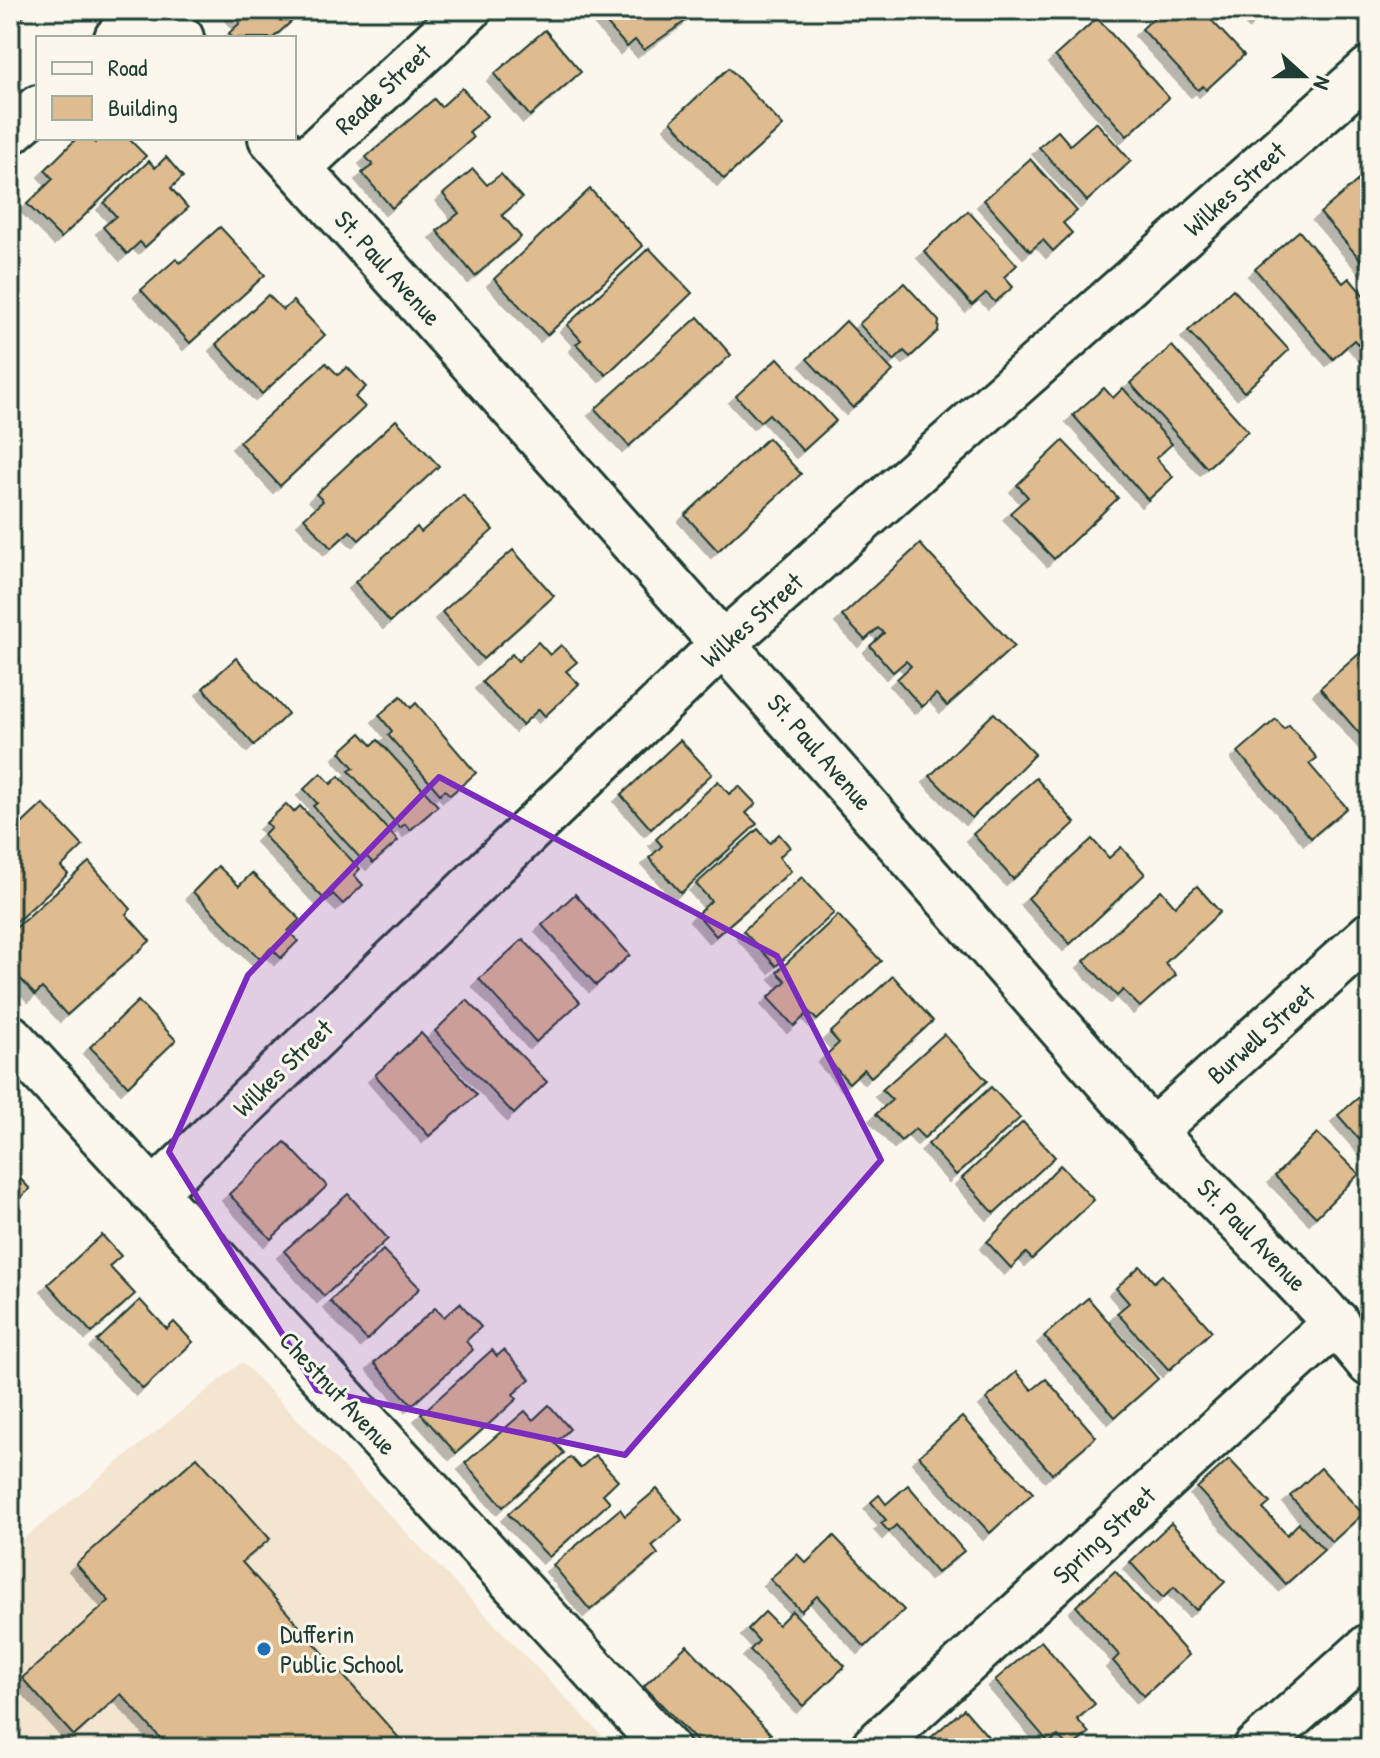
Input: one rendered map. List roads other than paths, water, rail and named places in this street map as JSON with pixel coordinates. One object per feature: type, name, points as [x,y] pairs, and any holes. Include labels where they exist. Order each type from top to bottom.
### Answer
[{"type":"street","points":[[119,36],[149,10]]},
{"type":"street","points":[[156,10],[179,36]]},
{"type":"street","name":"Reade Street","points":[[285,153],[468,10]]},
{"type":"street","name":"Wilkes Street","points":[[153,1193],[724,643],[1370,69]]},
{"type":"street","points":[[10,132],[36,110]]},
{"type":"street","name":"St. Paul Avenue","points":[[285,153],[724,643],[1152,1132],[1336,1322],[1370,1364]]},
{"type":"street","name":"Burwell Street","points":[[1152,1132],[1370,935]]},
{"type":"street","name":"Chestnut Avenue","points":[[10,1037],[666,1748]]},
{"type":"street","name":"Spring Street","points":[[873,1748],[1336,1322]]},
{"type":"street","points":[[1256,1748],[1370,1646]]},
{"type":"place","name":"Dufferin Public School","points":[[264,1649]]}]
